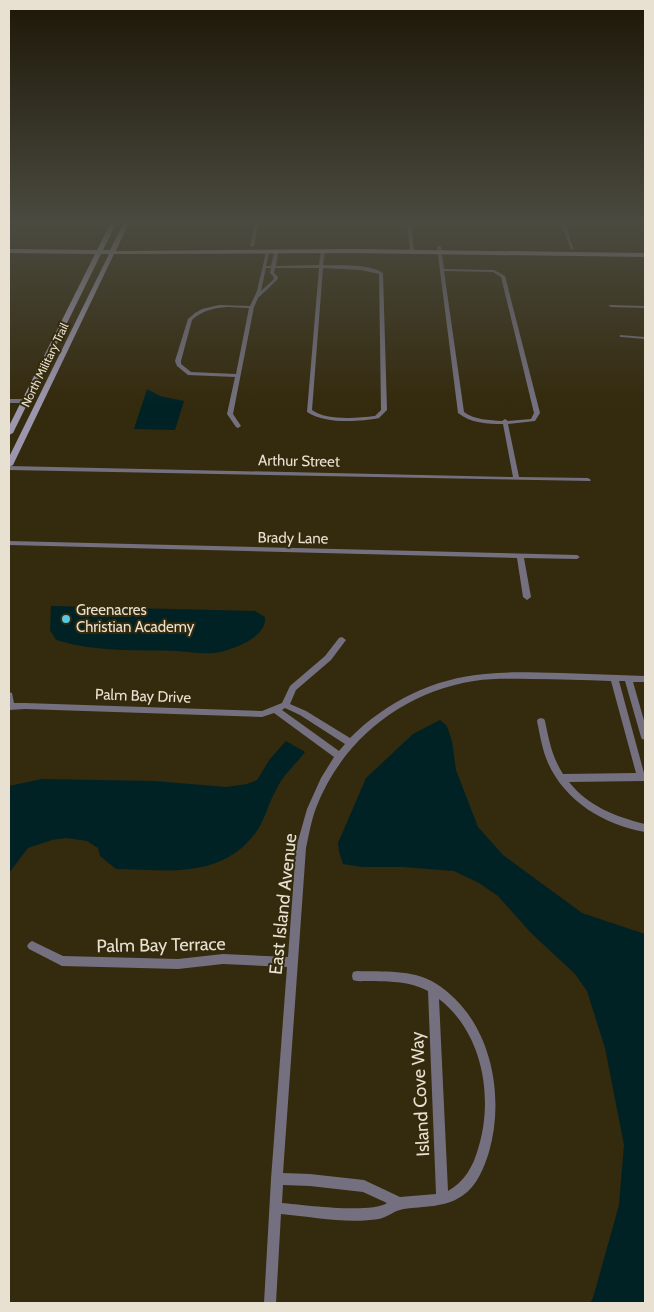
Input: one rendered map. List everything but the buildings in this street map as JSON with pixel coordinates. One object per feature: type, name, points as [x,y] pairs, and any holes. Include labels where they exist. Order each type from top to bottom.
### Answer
[{"type":"main road","name":"North Military Trail","points":[[9,433],[84,283]]},
{"type":"main road","name":"North Military Trail","points":[[9,466],[98,283]]},
{"type":"main road","points":[[60,361],[60,348],[73,320],[67,316]]},
{"type":"main road","points":[[38,404],[35,395],[53,358],[50,352]]},
{"type":"main road","points":[[16,450],[13,444],[30,410],[25,401]]},
{"type":"street","points":[[258,297],[261,283]]},
{"type":"street","points":[[238,426],[230,414],[252,307],[258,297],[273,283]]},
{"type":"street","points":[[320,283],[309,411],[318,417],[346,418],[377,417],[384,410],[381,283]]},
{"type":"street","points":[[444,283],[461,413],[472,420],[528,421],[537,416],[537,413],[506,283]]},
{"type":"street","points":[[238,376],[190,374],[178,365],[178,361],[190,319],[194,314],[217,306],[252,307]]},
{"type":"street","points":[[611,306],[645,308]]},
{"type":"street","points":[[622,336],[645,338]]},
{"type":"street","points":[[9,401],[25,401]]},
{"type":"street","points":[[505,421],[516,478]]},
{"type":"street","name":"Arthur Street","points":[[9,466],[588,480]]},
{"type":"street","name":"Brady Lane","points":[[9,543],[577,557]]},
{"type":"street","points":[[520,556],[527,597]]},
{"type":"street","points":[[342,640],[328,658],[293,688],[284,705],[303,714],[350,743]]},
{"type":"street","name":"East Island Avenue","points":[[270,1303],[277,1179],[302,848],[313,804],[333,764],[359,732],[392,708],[431,689],[465,679],[514,675],[645,679]]},
{"type":"street","points":[[560,778],[643,777],[614,678]]},
{"type":"street","points":[[628,678],[645,737]]},
{"type":"street","points":[[9,695],[9,707]]},
{"type":"street","name":"Palm Bay Drive","points":[[9,707],[262,714],[284,705]]},
{"type":"street","points":[[275,709],[340,756]]},
{"type":"street","points":[[542,721],[547,750],[560,778],[578,797],[604,815],[645,828]]},
{"type":"street","name":"Palm Bay Terrace","points":[[32,946],[62,961],[178,964],[223,959],[294,962]]},
{"type":"street","points":[[276,1208],[327,1213],[381,1213],[399,1203],[442,1199],[458,1192],[470,1180],[477,1169],[489,1130],[491,1109],[486,1067],[471,1030],[456,1009],[433,988],[418,981],[403,978],[356,976]]},
{"type":"street","name":"Island Cove Way","points":[[433,988],[442,1199]]},
{"type":"street","points":[[277,1179],[310,1180],[364,1186],[399,1203]]},
{"type":"water","points":[[147,389],[160,396],[184,401],[175,430],[134,429]]},
{"type":"water","points":[[51,606],[255,611],[265,617],[264,624],[256,636],[234,648],[220,652],[117,650],[86,647],[56,640],[50,630]]},
{"type":"water","points":[[440,720],[447,726],[452,741],[456,770],[478,827],[503,855],[582,913],[645,934],[645,1303],[590,1303],[619,1205],[624,1145],[605,1048],[587,991],[575,974],[531,933],[498,896],[479,883],[454,871],[403,867],[362,867],[343,864],[338,843],[366,778],[413,734]]},
{"type":"water","points":[[286,741],[305,752],[280,783],[257,831],[239,850],[224,859],[207,866],[190,869],[116,869],[100,856],[98,848],[87,841],[66,838],[52,840],[28,848],[9,873],[9,786],[42,779],[154,781],[226,787],[247,784],[257,780],[270,759]]},
{"type":"place","name":"Greenacres Christian Academy","points":[[66,619]]}]
